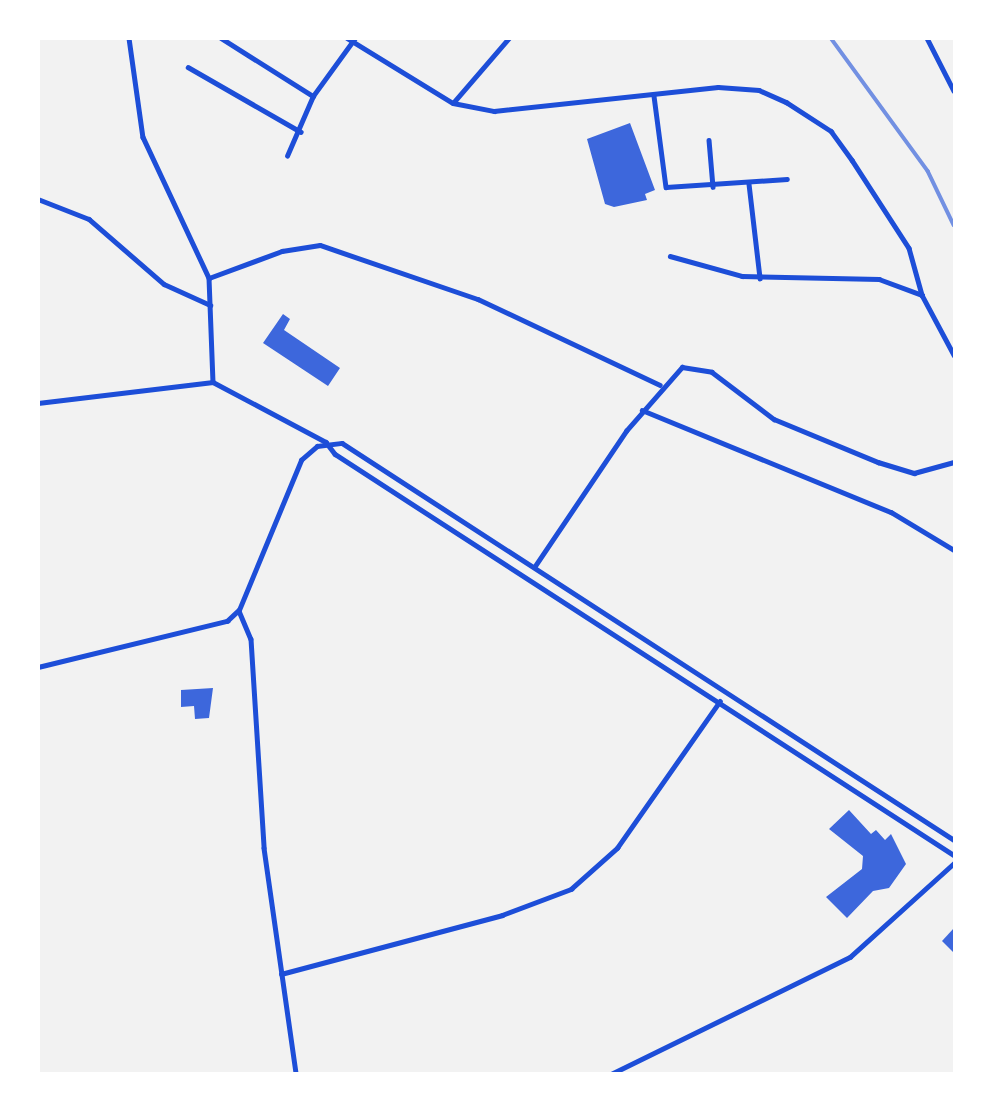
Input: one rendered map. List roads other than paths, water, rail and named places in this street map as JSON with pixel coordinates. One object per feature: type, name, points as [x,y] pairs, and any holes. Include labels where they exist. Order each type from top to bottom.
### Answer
[{"type":"street","points":[[129,38],[143,137],[209,278],[213,382]]},
{"type":"street","points":[[221,38],[313,96]]},
{"type":"street","points":[[453,103],[509,38]]},
{"type":"street","points":[[927,38],[954,91]]},
{"type":"street","points":[[287,156],[301,132],[313,96],[351,40],[453,103],[494,111],[654,96],[759,90],[817,121],[852,160],[909,248],[922,295],[954,355]]},
{"type":"street","points":[[188,67],[301,132]]},
{"type":"street","points":[[654,96],[666,187],[713,187],[787,179]]},
{"type":"street","points":[[709,141],[713,187]]},
{"type":"street","points":[[749,184],[760,278]]},
{"type":"street","points":[[38,199],[89,219],[164,284],[210,305]]},
{"type":"street","points":[[209,278],[282,251],[320,245],[478,299],[660,385]]},
{"type":"street","points":[[670,256],[760,278],[878,279],[922,295]]},
{"type":"street","points":[[535,565],[660,385],[682,367],[702,367],[774,419],[878,462],[914,473],[954,462]]},
{"type":"street","points":[[38,403],[213,382],[326,442],[342,443],[535,565],[954,840]]},
{"type":"street","points":[[642,410],[891,512],[954,550]]},
{"type":"street","points":[[38,667],[212,626],[239,610],[295,470],[308,452],[326,442]]},
{"type":"street","points":[[326,442],[335,454],[954,855]]},
{"type":"street","points":[[239,610],[251,639],[264,848],[296,1073]]},
{"type":"street","points":[[281,974],[502,915],[571,889],[617,848],[720,701]]},
{"type":"street","points":[[611,1073],[850,957],[954,863]]},
{"type":"railway","points":[[831,38],[928,171],[954,225]]}]
